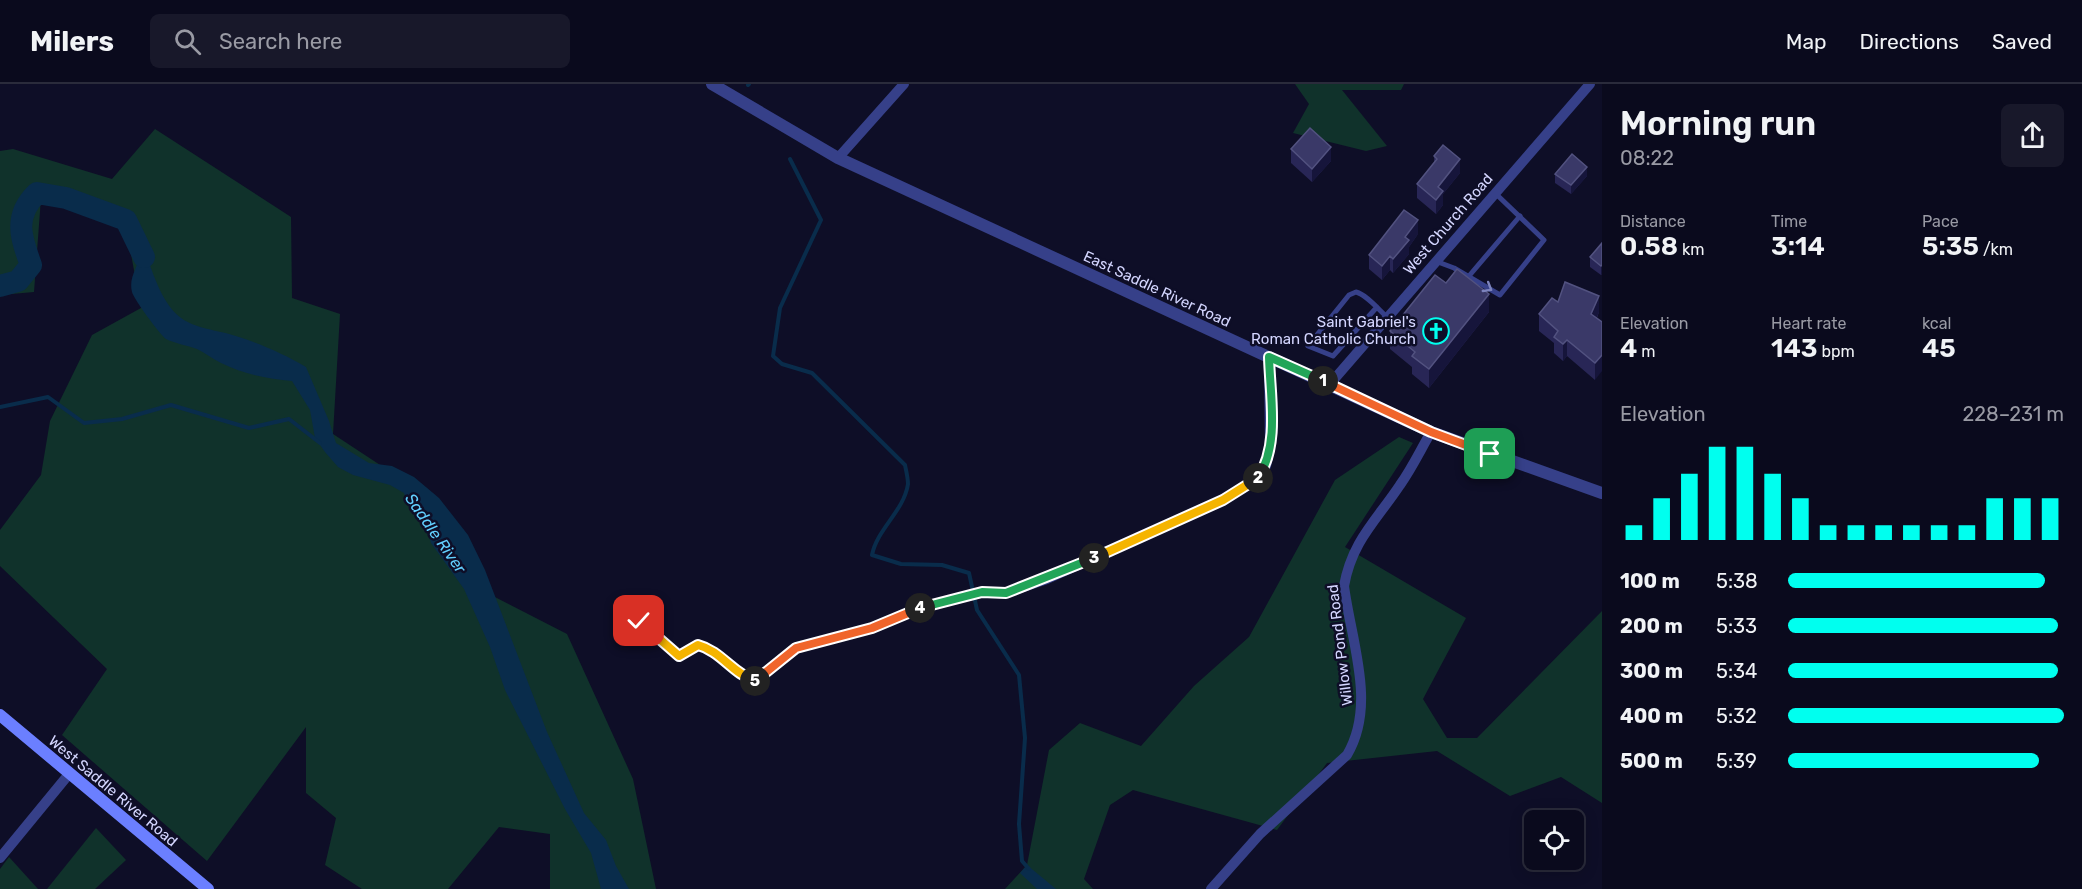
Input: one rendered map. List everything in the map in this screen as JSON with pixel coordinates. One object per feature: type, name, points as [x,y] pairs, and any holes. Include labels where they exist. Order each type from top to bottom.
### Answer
[{"type":"main road","name":"West Saddle River Road","points":[[0,715],[208,889]]},
{"type":"street","name":"East Saddle River Road","points":[[712,84],[838,158],[1431,432],[1602,494]]},
{"type":"street","points":[[838,158],[904,84]]},
{"type":"street","name":"West Church Road","points":[[1330,384],[1590,84]]},
{"type":"street","points":[[1006,593],[1047,579],[1223,500],[1257,478],[1266,466],[1270,448],[1269,357]]},
{"type":"street","name":"Willow Pond Road","points":[[1211,889],[1260,834],[1347,755],[1355,742],[1363,711],[1344,586],[1347,570],[1362,536],[1401,484],[1431,432]]},
{"type":"street","points":[[0,858],[69,774]]},
{"type":"lane","points":[[1436,261],[1469,276],[1500,295],[1544,240],[1495,193]]},
{"type":"lane","points":[[1469,276],[1520,216]]},
{"type":"lane","points":[[1377,308],[1333,356],[1308,346],[1349,296],[1356,292],[1377,308],[1387,317]]},
{"type":"lane","points":[[1354,333],[1365,343]]},
{"type":"lane","points":[[639,621],[679,656],[698,645],[711,648],[741,676],[755,681],[796,648],[872,628],[918,608],[982,592],[1006,593]]},
{"type":"green space","points":[[1295,84],[1404,84],[1401,90],[1342,90],[1387,146],[1366,151],[1293,133],[1309,104]]},
{"type":"green space","points":[[155,129],[291,217],[292,298],[340,314],[333,434],[412,486],[487,593],[567,634],[633,779],[656,889],[550,889],[550,834],[499,827],[448,889],[362,889],[325,865],[336,818],[306,793],[306,727],[207,861],[62,735],[107,669],[0,566],[0,530],[41,475],[50,421],[92,335],[141,308],[126,227],[41,198],[34,292],[0,295],[0,151],[13,149],[112,179]]},
{"type":"green space","points":[[1399,437],[1413,443],[1345,547],[1466,618],[1423,699],[1447,738],[1477,738],[1602,611],[1602,803],[1561,777],[1510,796],[1437,751],[1327,763],[1277,830],[1133,790],[1110,805],[1084,879],[1093,889],[1005,889],[1027,865],[1049,750],[1080,723],[1141,746],[1194,686],[1249,637],[1335,480]]},
{"type":"green space","points":[[96,828],[126,860],[95,889],[47,889]]},
{"type":"green space","points":[[9,857],[38,889],[0,889],[0,869]]},
{"type":"water","points":[[134,227],[159,288],[177,315],[192,324],[265,346],[306,367],[336,443],[369,463],[392,466],[414,477],[439,498],[468,535],[485,570],[547,732],[584,813],[606,840],[616,866],[629,889],[601,889],[591,853],[565,809],[505,690],[490,647],[464,589],[431,543],[425,521],[410,509],[404,493],[390,485],[353,475],[338,467],[315,438],[310,410],[292,381],[238,370],[197,349],[170,341],[163,336],[132,292],[131,284],[139,256],[133,243],[124,236]]},
{"type":"water","points":[[1027,865],[1056,889],[1037,889],[1020,873]]},
{"type":"building","points":[[1310,128],[1331,147],[1312,169],[1291,149]]},
{"type":"building","points":[[1443,145],[1460,159],[1438,187],[1443,191],[1436,200],[1417,184],[1437,159],[1434,156]]},
{"type":"building","points":[[1572,154],[1587,167],[1571,185],[1555,174]]},
{"type":"building","points":[[1404,210],[1418,220],[1405,237],[1409,240],[1393,259],[1390,256],[1382,266],[1369,255]]},
{"type":"building","points":[[1602,243],[1602,265],[1601,266],[1590,257]]},
{"type":"building","name":"Saint Gabriel's Roman Catholic Church","points":[[1457,269],[1489,294],[1429,369],[1412,356],[1415,352],[1390,331],[1435,275],[1446,283]]},
{"type":"building","points":[[1565,282],[1599,296],[1591,314],[1602,322],[1602,355],[1595,363],[1567,340],[1563,344],[1554,337],[1558,331],[1539,314],[1552,298],[1558,302]]},
{"type":"waterway","points":[[790,159],[821,220],[780,308],[773,356],[782,364],[812,373],[905,465],[908,484],[906,494],[879,537],[872,555],[901,564],[942,565],[969,573],[977,610],[1019,675],[1025,738],[1019,824],[1022,861],[1029,869]]},
{"type":"waterway","name":"Saddle River","points":[[0,286],[18,281],[31,265],[24,246],[21,228],[25,210],[37,193],[66,198],[126,220],[144,257]]},
{"type":"waterway","points":[[0,407],[48,397],[84,423],[122,419],[171,405],[249,428],[289,419],[320,443]]},
{"type":"place","name":"Saint Gabriel's Roman Catholic Church","points":[[1436,331]]},
{"type":"route","points":[[639,621],[679,656],[698,645],[711,648],[741,676],[755,681],[796,648],[872,628],[918,608],[982,592],[1006,593],[1047,579],[1223,500],[1244,489],[1257,478],[1266,466],[1270,448],[1269,357],[1431,432],[1490,454]]}]
